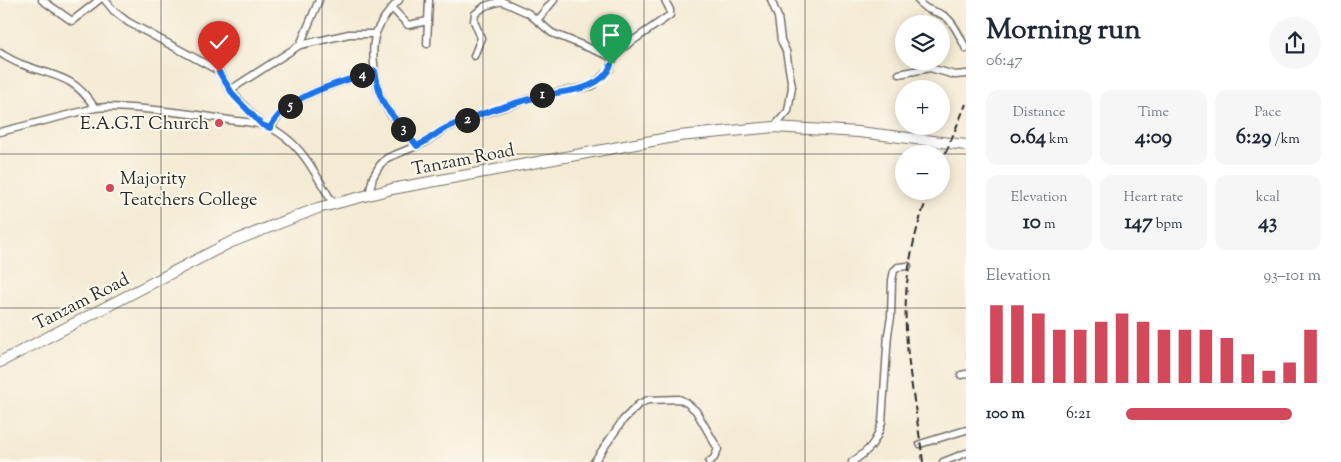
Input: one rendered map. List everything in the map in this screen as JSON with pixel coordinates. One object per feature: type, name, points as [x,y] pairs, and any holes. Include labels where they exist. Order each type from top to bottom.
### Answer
[{"type":"highway","name":"Tanzam Road","points":[[0,362],[229,243],[297,215],[368,194],[680,136],[774,127],[859,132],[966,145]]},
{"type":"street","points":[[42,0],[72,21],[99,0]]},
{"type":"street","points":[[105,0],[114,11],[128,22],[219,72],[230,90],[262,125]]},
{"type":"street","points":[[300,45],[319,0]]},
{"type":"street","points":[[399,0],[375,34],[372,48],[380,95],[385,106],[417,146]]},
{"type":"street","points":[[427,44],[429,0]]},
{"type":"street","points":[[474,56],[481,38],[474,21],[475,14],[489,4],[501,0],[528,13],[552,33],[609,56],[612,61]]},
{"type":"street","points":[[537,20],[554,0]]},
{"type":"street","points":[[368,194],[374,177],[383,161],[395,154],[417,146],[446,128],[538,96],[592,86],[610,69],[615,55],[628,43],[670,15],[666,0]]},
{"type":"street","points":[[772,0],[778,17],[781,40],[786,51],[792,87],[788,111],[774,127]]},
{"type":"street","points":[[918,0],[925,9],[946,17],[958,33],[966,49]]},
{"type":"street","points":[[392,8],[408,25],[428,21]]},
{"type":"street","points":[[230,90],[300,45],[350,34],[375,34]]},
{"type":"street","points":[[0,53],[18,63],[69,80],[81,89],[95,108]]},
{"type":"street","points":[[899,74],[930,68],[955,75],[966,74]]},
{"type":"street","points":[[270,128],[282,113],[304,96],[375,71]]},
{"type":"street","points":[[0,132],[95,108],[122,107],[262,125],[290,141],[306,158],[333,203]]},
{"type":"street","points":[[852,462],[871,448],[880,431],[888,331],[891,317],[893,274],[898,268],[908,266]]},
{"type":"street","points":[[594,462],[618,426],[635,408],[648,400],[662,399],[684,401],[696,411],[718,449],[714,458],[708,462]]},
{"type":"street","points":[[920,444],[966,430]]},
{"type":"street","points":[[943,462],[966,453]]},
{"type":"railway","points":[[949,145],[966,104]]},
{"type":"railway","points":[[923,462],[910,373],[906,306],[908,272],[912,248],[927,200]]},
{"type":"place","name":"E.A.G.T Church","points":[[219,123]]},
{"type":"place","name":"Majority Teatchers College","points":[[110,188]]},
{"type":"route","points":[[219,72],[234,96],[262,125],[270,128],[282,113],[304,96],[375,71],[380,95],[385,106],[417,146],[446,128],[483,114],[538,96],[592,86],[610,69],[611,65]]}]
